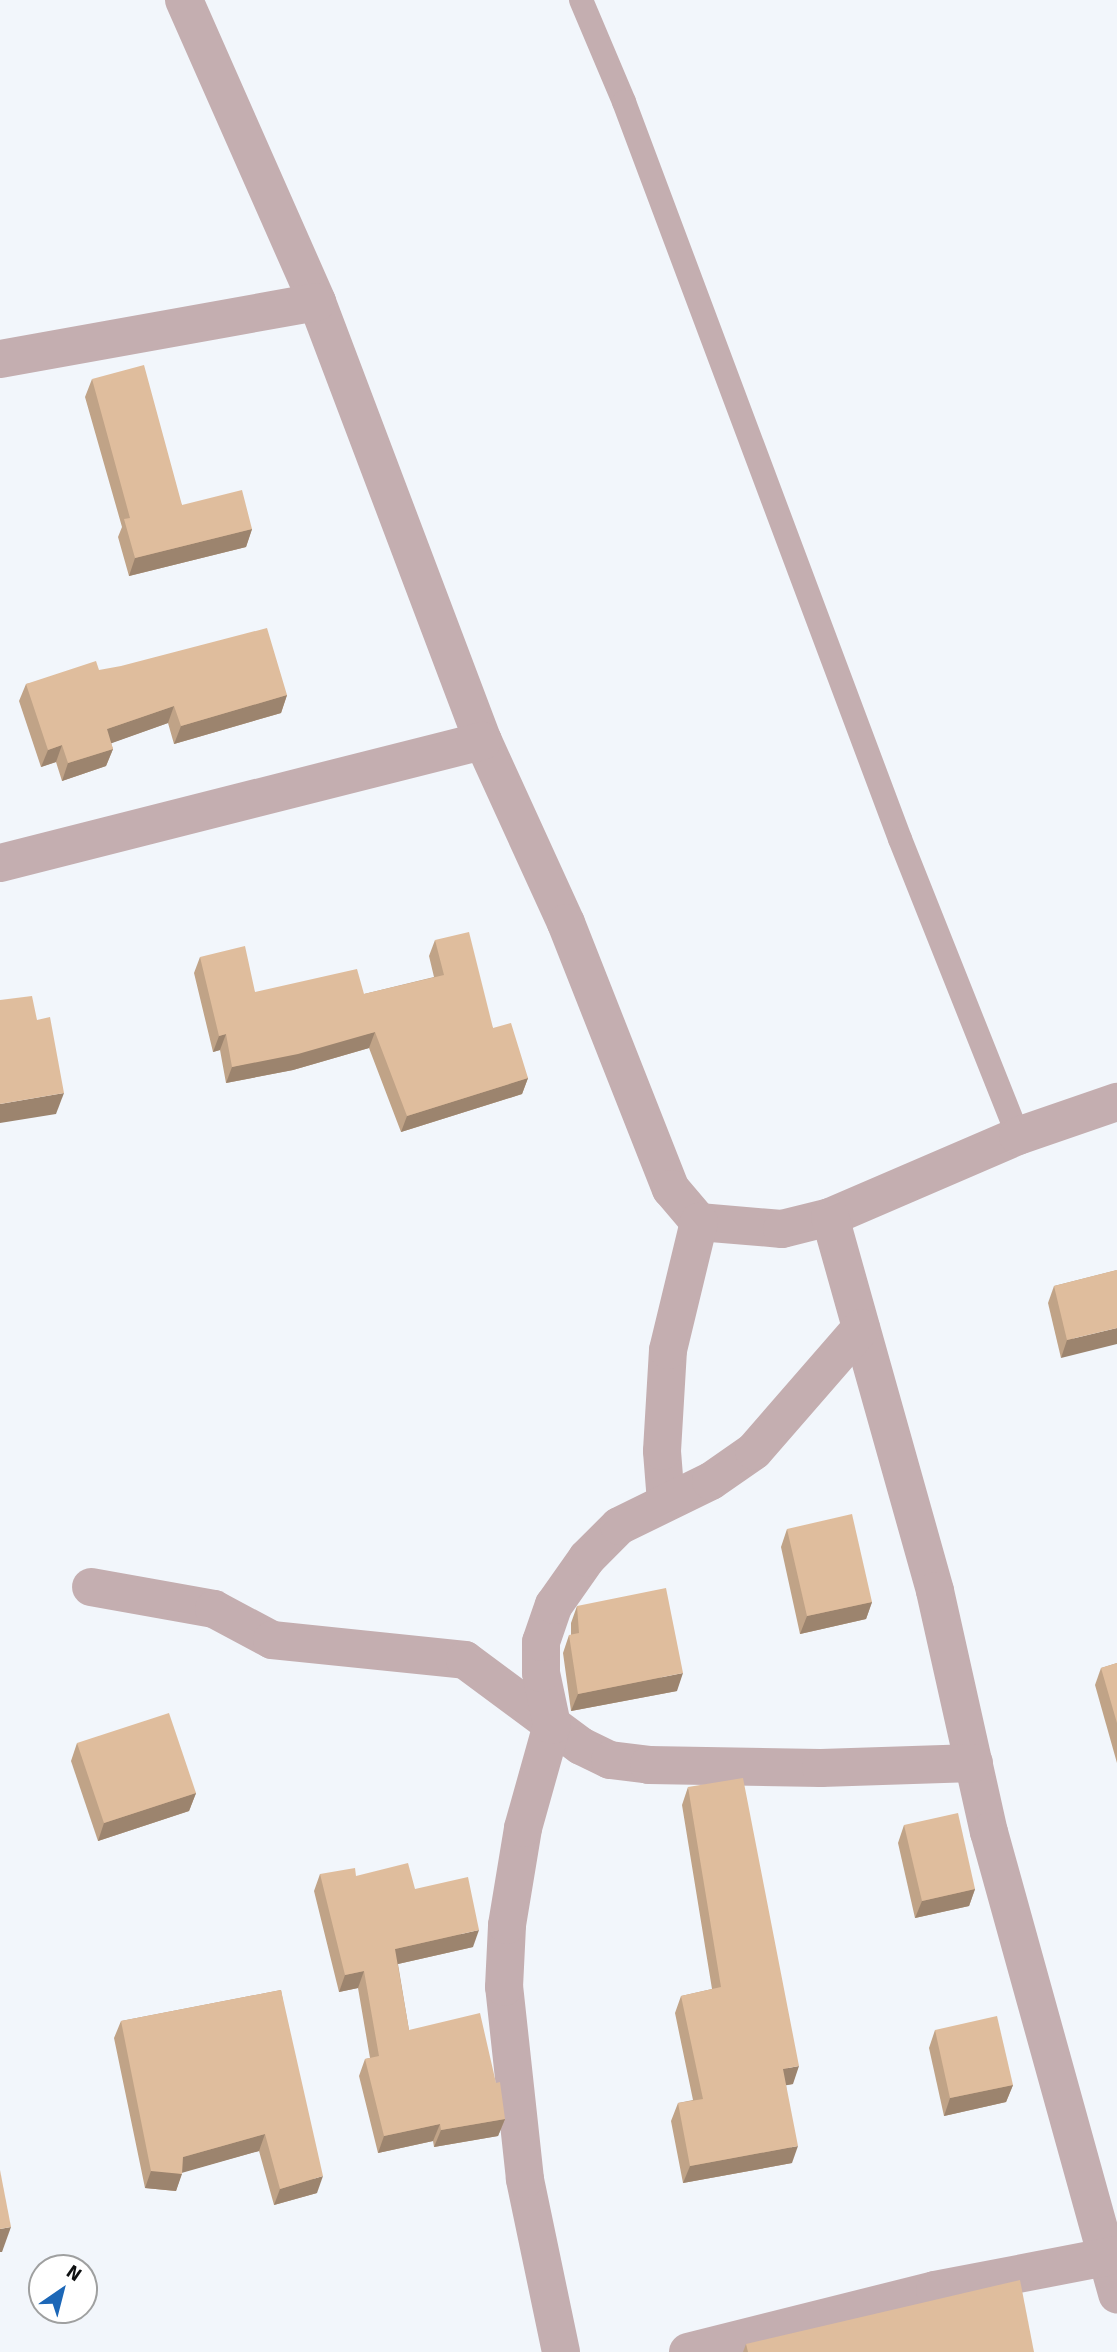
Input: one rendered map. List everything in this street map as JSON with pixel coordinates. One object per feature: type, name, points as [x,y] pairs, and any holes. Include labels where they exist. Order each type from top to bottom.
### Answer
[{"type":"street","points":[[184,0],[317,302],[483,741],[566,923],[671,1189],[699,1222],[782,1229],[830,1217],[1018,1136],[1117,1102]]},
{"type":"street","points":[[0,359],[317,302]]},
{"type":"street","points":[[0,863],[483,741]]},
{"type":"street","points":[[830,1217],[935,1591],[989,1832],[1113,2256],[1117,2295]]},
{"type":"street","points":[[666,1502],[662,1451],[668,1350],[699,1222]]},
{"type":"street","points":[[561,2352],[526,2179],[504,1987],[508,1925],[523,1828],[552,1725],[541,1674],[541,1642],[554,1605],[587,1558],[618,1526],[711,1481],[754,1451],[861,1328]]},
{"type":"street","points":[[92,1587],[214,1609],[272,1640],[466,1660],[503,1683],[552,1725],[610,1760],[649,1765],[821,1768],[974,1763]]},
{"type":"street","points":[[688,2352],[935,2290],[1113,2256]]},
{"type":"lane","points":[[581,0],[624,102],[900,839],[1018,1136]]},
{"type":"building","points":[[144,365],[182,505],[242,490],[252,529],[135,558],[124,519],[130,518],[92,379]]},
{"type":"building","points":[[267,628],[287,695],[181,726],[174,706],[107,729],[113,749],[68,763],[62,745],[48,750],[26,684],[96,661],[99,670],[121,666]]},
{"type":"building","points":[[469,932],[493,1028],[511,1023],[528,1078],[407,1116],[375,1032],[298,1054],[232,1067],[226,1034],[219,1036],[200,957],[245,946],[255,992],[357,969],[364,994],[444,975],[435,940]]},
{"type":"building","points":[[32,996],[37,1020],[50,1017],[64,1093],[0,1104],[0,1000]]},
{"type":"building","points":[[1117,1270],[1117,1328],[1067,1340],[1054,1286]]},
{"type":"building","points":[[852,1514],[872,1602],[807,1616],[787,1529]]},
{"type":"building","points":[[666,1588],[683,1673],[578,1694],[569,1635],[579,1633],[577,1606]]},
{"type":"building","points":[[1117,1663],[1117,1723],[1101,1668]]},
{"type":"building","points":[[169,1713],[196,1793],[104,1823],[77,1743]]},
{"type":"building","points":[[743,1778],[799,2066],[783,2069],[798,2146],[690,2166],[678,2103],[703,2099],[681,1996],[721,1987],[688,1787]]},
{"type":"building","points":[[958,1813],[975,1889],[922,1901],[904,1825]]},
{"type":"building","points":[[408,1863],[415,1889],[468,1877],[479,1930],[395,1949],[409,2030],[480,2013],[496,2083],[500,2082],[505,2119],[441,2130],[440,2124],[384,2136],[365,2059],[379,2056],[364,1971],[345,1975],[320,1874],[355,1868],[356,1876]]},
{"type":"building","points":[[281,1990],[323,2176],[280,2189],[265,2134],[183,2157],[182,2174],[151,2171],[121,2021]]},
{"type":"building","points":[[997,2016],[1013,2085],[950,2098],[935,2030]]},
{"type":"building","points":[[0,2170],[11,2227],[0,2229]]},
{"type":"building","points":[[1020,2280],[1034,2352],[748,2352],[746,2344]]}]
